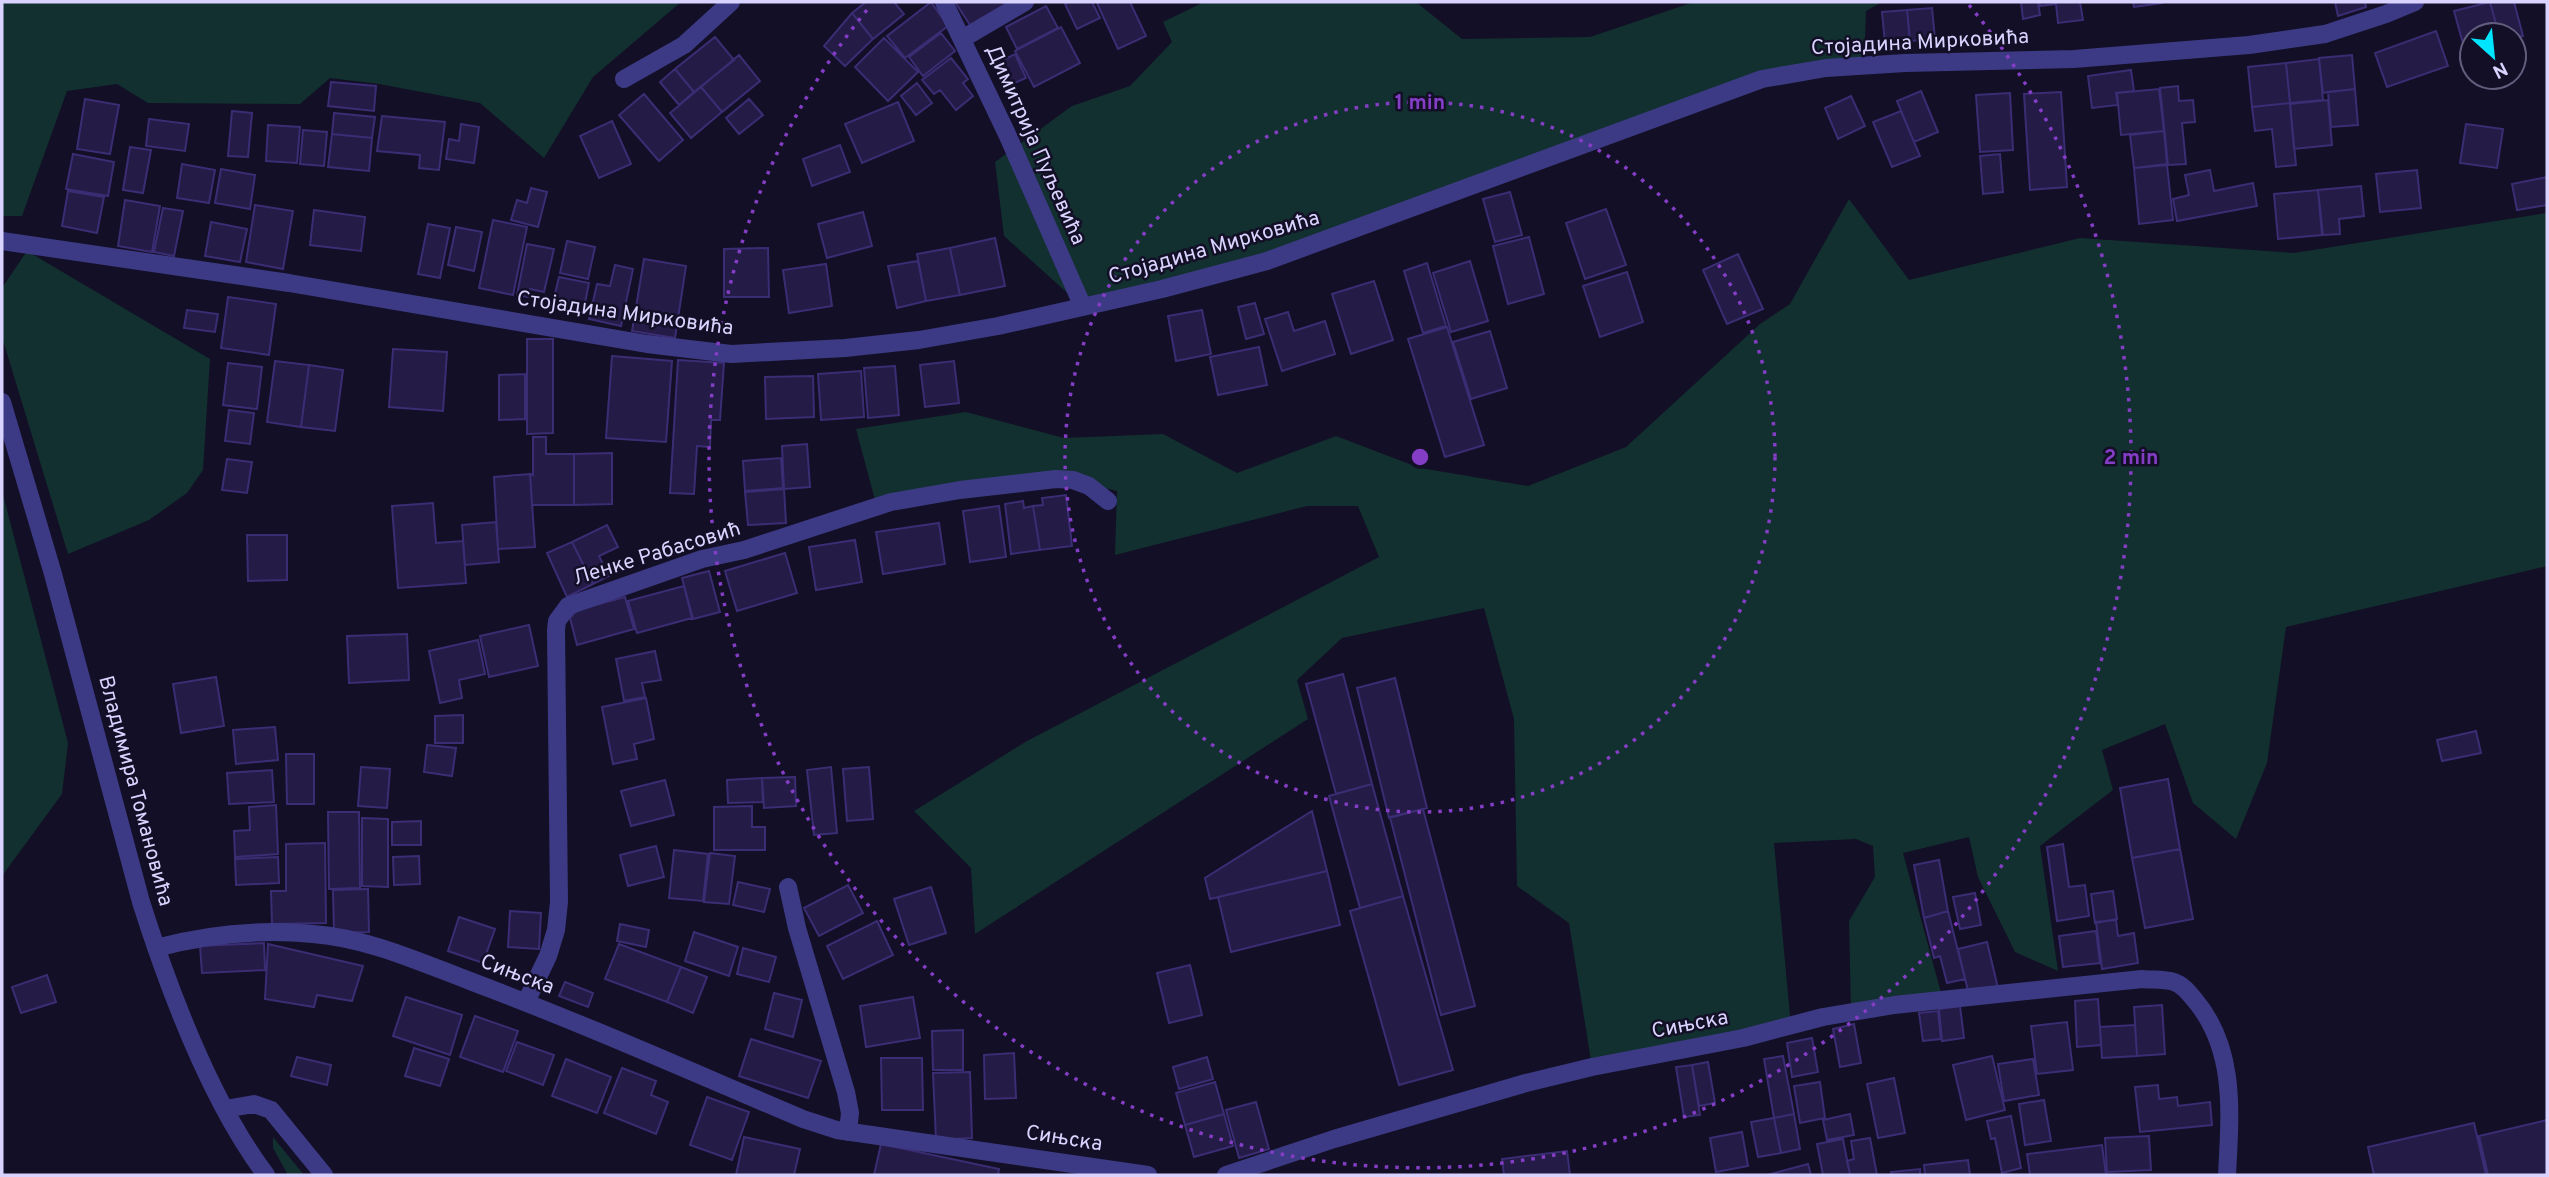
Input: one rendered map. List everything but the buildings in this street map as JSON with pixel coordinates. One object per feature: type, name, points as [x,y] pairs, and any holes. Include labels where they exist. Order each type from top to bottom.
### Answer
[{"type":"street","points":[[624,79],[684,45],[731,2]]},
{"type":"street","name":"Димитрија Пуљевића","points":[[944,2],[1083,307]]},
{"type":"street","points":[[962,38],[1026,2]]},
{"type":"street","name":"Стојадина Мирковића","points":[[2,241],[289,283],[647,344],[731,354],[833,349],[919,340],[1083,307],[1267,261],[1762,79],[1826,68],[2074,58],[2249,45],[2325,34],[2415,2]]},
{"type":"street","name":"Владимира Томановића","points":[[2,402],[53,574],[141,902],[156,948],[225,1109],[266,1175]]},
{"type":"street","name":"Ленке Рабасовић","points":[[526,1002],[548,956],[556,930],[559,902],[556,630],[557,621],[568,606],[702,559],[744,550],[891,502],[960,490],[1056,480],[1073,480],[1089,486],[1108,501]]},
{"type":"street","points":[[788,887],[797,928],[846,1092],[850,1114],[848,1132]]},
{"type":"street","name":"Сињска","points":[[156,948],[223,934],[315,934],[368,944],[526,1002],[803,1119],[848,1132],[1148,1175]]},
{"type":"street","name":"Сињска","points":[[1226,1175],[1334,1139],[1526,1083],[1743,1038],[1822,1017],[1894,1004],[2142,979],[2174,982],[2185,988],[2204,1010],[2221,1048],[2228,1072],[2230,1108],[2227,1175]]},
{"type":"street","points":[[225,1109],[254,1104],[271,1110],[324,1175]]},
{"type":"green space","points":[[2,2],[681,2],[593,77],[544,158],[480,103],[379,84],[330,78],[300,104],[148,103],[117,84],[67,91],[22,216],[2,216]]},
{"type":"green space","points":[[1204,2],[1416,2],[1462,39],[1590,37],[1701,2],[1882,2],[1866,11],[1864,66],[1762,79],[1267,261],[1083,307],[1004,236],[995,162],[1072,106],[1130,86],[1172,42],[1163,22]]},
{"type":"green space","points":[[1849,199],[1909,280],[2080,238],[2294,253],[2547,213],[2547,566],[2286,627],[2267,763],[2236,839],[2193,803],[2165,724],[2102,750],[2113,790],[2040,846],[2058,971],[2015,952],[1978,877],[1969,837],[1903,853],[1943,1000],[1851,1011],[1849,921],[1875,877],[1873,846],[1856,839],[1774,843],[1791,1026],[1592,1067],[1569,923],[1517,886],[1514,719],[1484,608],[1342,638],[1297,680],[1308,719],[975,934],[971,868],[914,811],[1027,741],[1379,557],[1358,506],[1307,506],[1115,555],[1117,491],[1073,480],[875,500],[856,429],[966,412],[1064,438],[1163,434],[1237,473],[1336,436],[1420,468],[1528,486],[1626,447],[1760,324],[1790,304]]},
{"type":"green space","points":[[27,251],[210,359],[203,470],[187,493],[149,520],[68,554],[2,337],[2,288]]},
{"type":"green space","points":[[2,491],[68,743],[62,794],[2,876]]},
{"type":"green space","points":[[273,1137],[304,1175],[288,1175],[273,1148]]}]
